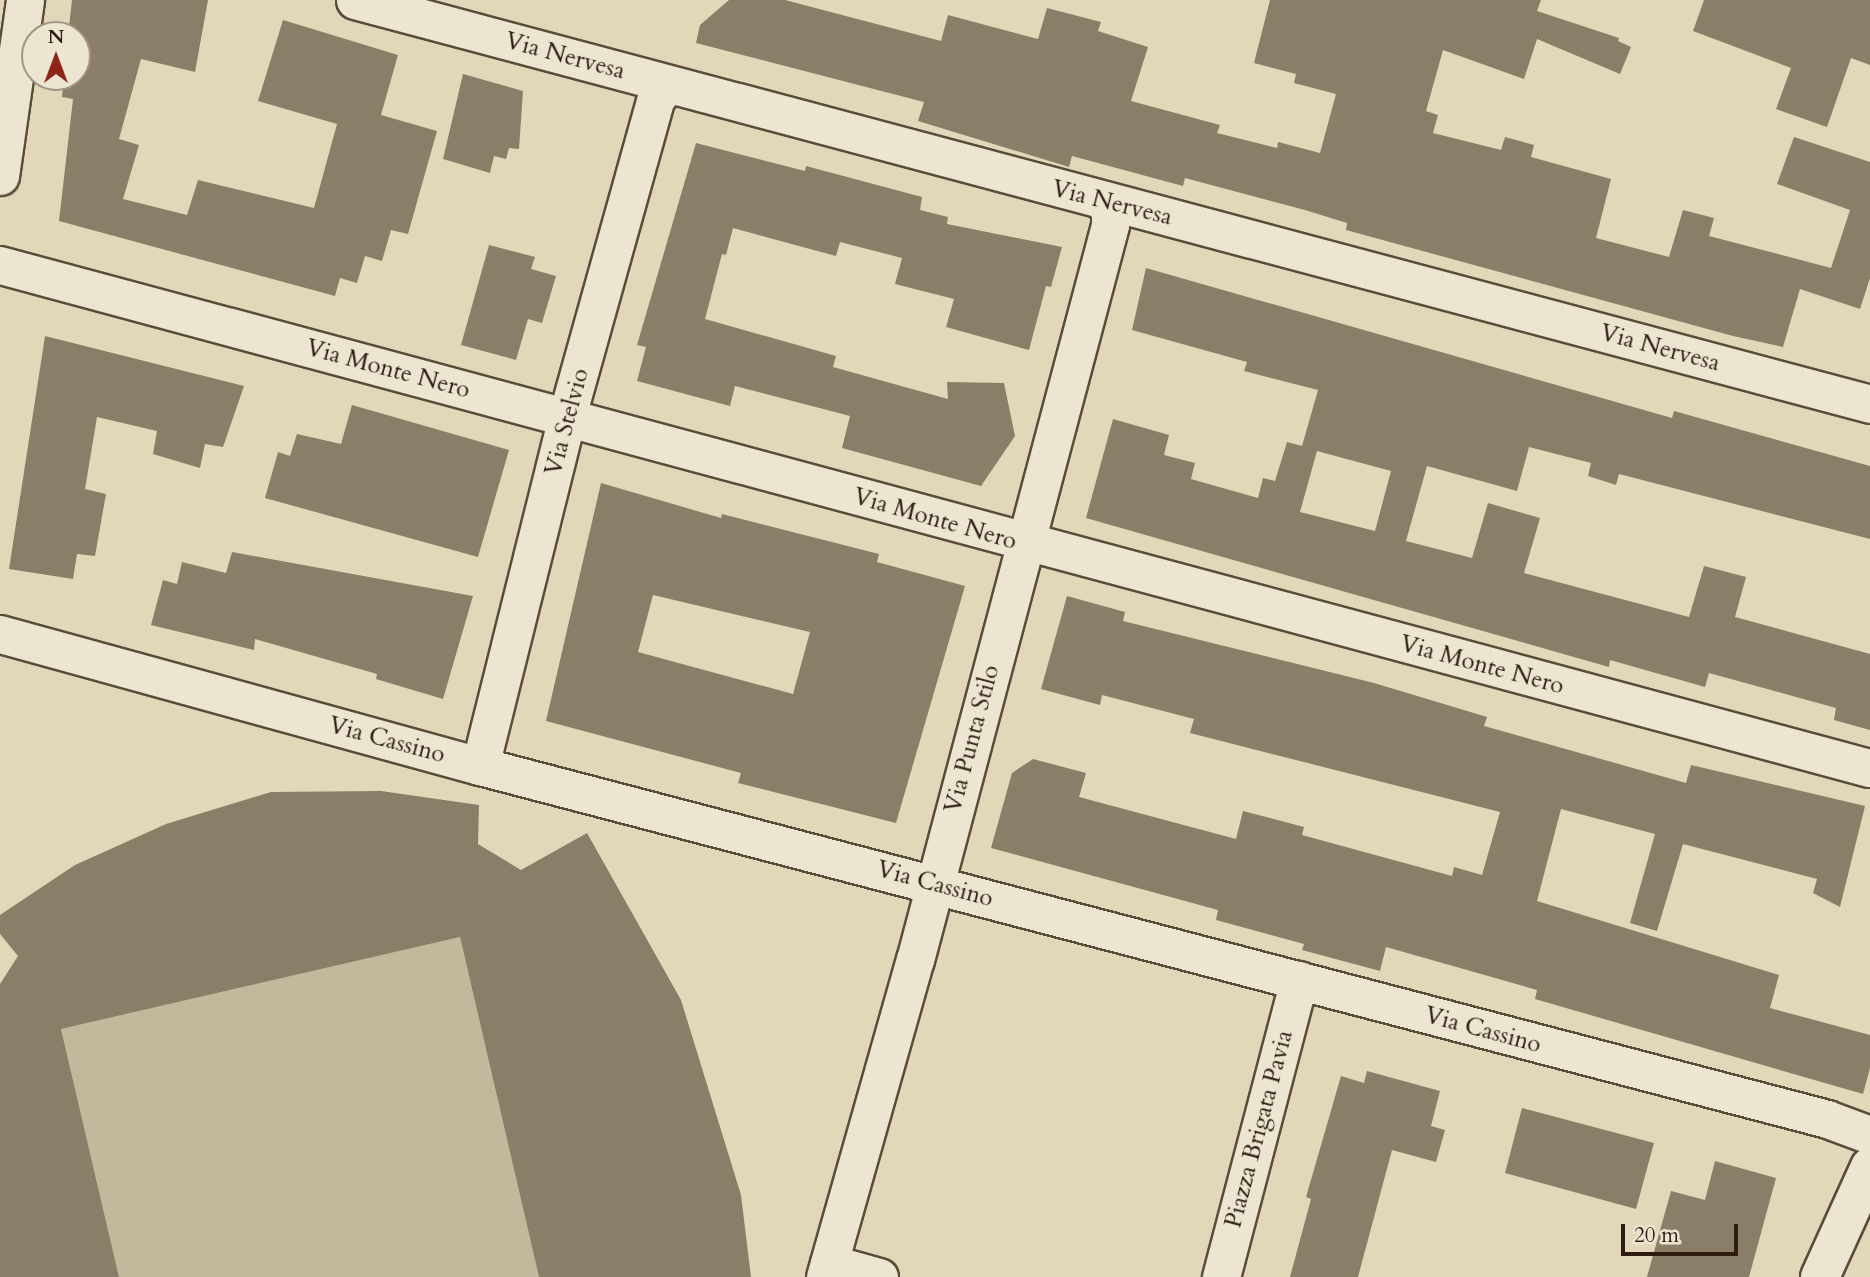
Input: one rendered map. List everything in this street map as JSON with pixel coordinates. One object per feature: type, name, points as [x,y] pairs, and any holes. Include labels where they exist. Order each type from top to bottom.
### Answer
[{"type":"street","points":[[0,176],[25,0]]},
{"type":"street","name":"Via Nervesa","points":[[355,0],[1870,404]]},
{"type":"street","name":"Via Stelvio","points":[[480,765],[567,416],[656,98],[668,84]]},
{"type":"street","name":"Via Punta Stilo","points":[[827,1270],[934,883],[1110,225],[1110,211],[1103,201]]},
{"type":"street","name":"Via Monte Nero","points":[[0,265],[567,416],[1024,544],[1870,768]]},
{"type":"street","name":"Via Cassino","points":[[0,634],[480,765],[1827,1119],[1870,1135]]},
{"type":"street","name":"Piazza Brigata Pavia","points":[[1221,1277],[1299,980]]},
{"type":"street","points":[[1820,1277],[1870,1167]]},
{"type":"street","points":[[827,1270],[879,1277]]},
{"type":"shaded area","points":[[460,937],[539,1277],[119,1277],[61,1029]]},
{"type":"building","points":[[72,0],[208,0],[195,72],[141,59],[119,139],[139,145],[123,199],[187,215],[198,180],[314,208],[337,124],[258,101],[283,20],[398,55],[381,115],[437,131],[408,234],[391,230],[382,261],[365,256],[357,283],[340,278],[335,296],[59,221],[73,99],[62,97],[63,91],[91,91],[91,21],[70,21]]},
{"type":"building","points":[[729,0],[785,0],[941,41],[948,15],[1038,39],[1047,8],[1101,22],[1098,31],[1148,47],[1131,101],[1220,125],[1217,133],[1277,148],[1278,142],[1320,153],[1336,94],[1294,83],[1296,74],[1254,63],[1270,0],[1541,0],[1537,11],[1619,38],[1618,41],[1631,47],[1620,74],[1537,39],[1524,79],[1443,50],[1426,111],[1438,115],[1433,133],[1501,150],[1505,137],[1534,145],[1531,157],[1611,179],[1596,238],[1669,257],[1683,210],[1714,218],[1709,236],[1831,268],[1850,210],[1777,184],[1794,137],[1870,162],[1870,278],[1860,309],[1800,289],[1783,347],[1733,336],[1346,230],[1347,223],[1185,178],[1183,186],[1072,156],[1069,167],[918,121],[924,102],[696,43],[700,25]]},
{"type":"building","points":[[1704,0],[1870,0],[1870,65],[1851,58],[1827,127],[1776,109],[1791,68],[1693,31]]},
{"type":"building","points":[[463,74],[523,91],[519,149],[509,148],[506,159],[494,156],[490,173],[443,159]]},
{"type":"building","points":[[696,143],[805,171],[806,166],[922,197],[920,210],[948,217],[947,224],[1062,247],[1051,287],[1046,286],[1029,350],[946,327],[954,299],[895,284],[902,258],[840,242],[836,256],[733,228],[726,255],[722,254],[705,319],[836,356],[833,367],[948,399],[947,382],[1004,383],[1015,436],[981,486],[842,448],[850,416],[735,386],[730,406],[637,381],[646,347],[637,345]]},
{"type":"building","points":[[489,245],[535,257],[531,269],[556,276],[542,323],[528,319],[516,360],[461,345]]},
{"type":"building","points":[[1146,268],[1672,418],[1674,411],[1870,466],[1870,539],[1619,474],[1616,485],[1588,476],[1591,463],[1529,447],[1517,491],[1427,466],[1406,541],[1472,558],[1488,503],[1540,518],[1524,573],[1689,617],[1704,566],[1746,577],[1735,617],[1870,654],[1870,730],[1834,720],[1836,708],[1709,673],[1705,687],[1610,660],[1609,667],[1086,518],[1113,419],[1169,435],[1164,455],[1195,463],[1191,479],[1258,498],[1263,478],[1275,481],[1287,442],[1302,446],[1318,390],[1244,371],[1247,362],[1132,330]],"holes":[[[1317,451],[1391,471],[1375,531],[1300,512]]]},
{"type":"building","points":[[45,336],[244,386],[223,447],[205,444],[200,468],[153,454],[157,431],[97,417],[85,489],[106,494],[95,556],[77,554],[73,579],[9,569]]},
{"type":"building","points":[[352,405],[509,450],[478,557],[265,498],[278,452],[290,456],[297,434],[341,444]]},
{"type":"building","points":[[601,483],[721,518],[722,514],[879,554],[877,562],[965,586],[896,823],[738,783],[741,773],[546,721]],"holes":[[[653,595],[810,632],[793,694],[638,652]]]},
{"type":"building","points":[[232,552],[473,596],[443,699],[376,679],[377,674],[255,639],[254,650],[151,625],[163,580],[177,584],[182,562],[226,573]]},
{"type":"building","points":[[1067,596],[1125,612],[1123,621],[1374,683],[1487,717],[1484,726],[1686,783],[1691,765],[1865,806],[1840,907],[1813,893],[1817,879],[1683,844],[1657,931],[1630,923],[1655,834],[1561,809],[1537,901],[1779,975],[1770,1008],[1870,1035],[1870,1068],[1863,1094],[1535,999],[1537,990],[1386,947],[1380,971],[1302,950],[1304,944],[1216,920],[1218,910],[991,848],[1012,773],[1033,759],[1086,773],[1079,797],[1236,839],[1243,811],[1304,827],[1302,835],[1452,876],[1454,867],[1482,875],[1500,812],[1190,733],[1194,719],[1102,695],[1100,705],[1041,689]]},
{"type":"building","points":[[381,791],[479,805],[478,844],[521,870],[587,833],[681,1000],[741,1195],[751,1277],[539,1277],[460,937],[61,1029],[119,1277],[0,1277],[0,984],[18,956],[0,934],[0,915],[75,865],[166,824],[271,792]]},
{"type":"building","points":[[1367,1071],[1440,1091],[1431,1126],[1445,1130],[1436,1162],[1392,1150],[1358,1277],[1290,1277],[1311,1199],[1306,1197],[1341,1076],[1364,1083]]},
{"type":"building","points":[[1522,1108],[1654,1143],[1636,1209],[1505,1173]]},
{"type":"building","points":[[1715,1161],[1776,1178],[1749,1277],[1647,1277],[1671,1191],[1705,1200]]}]
